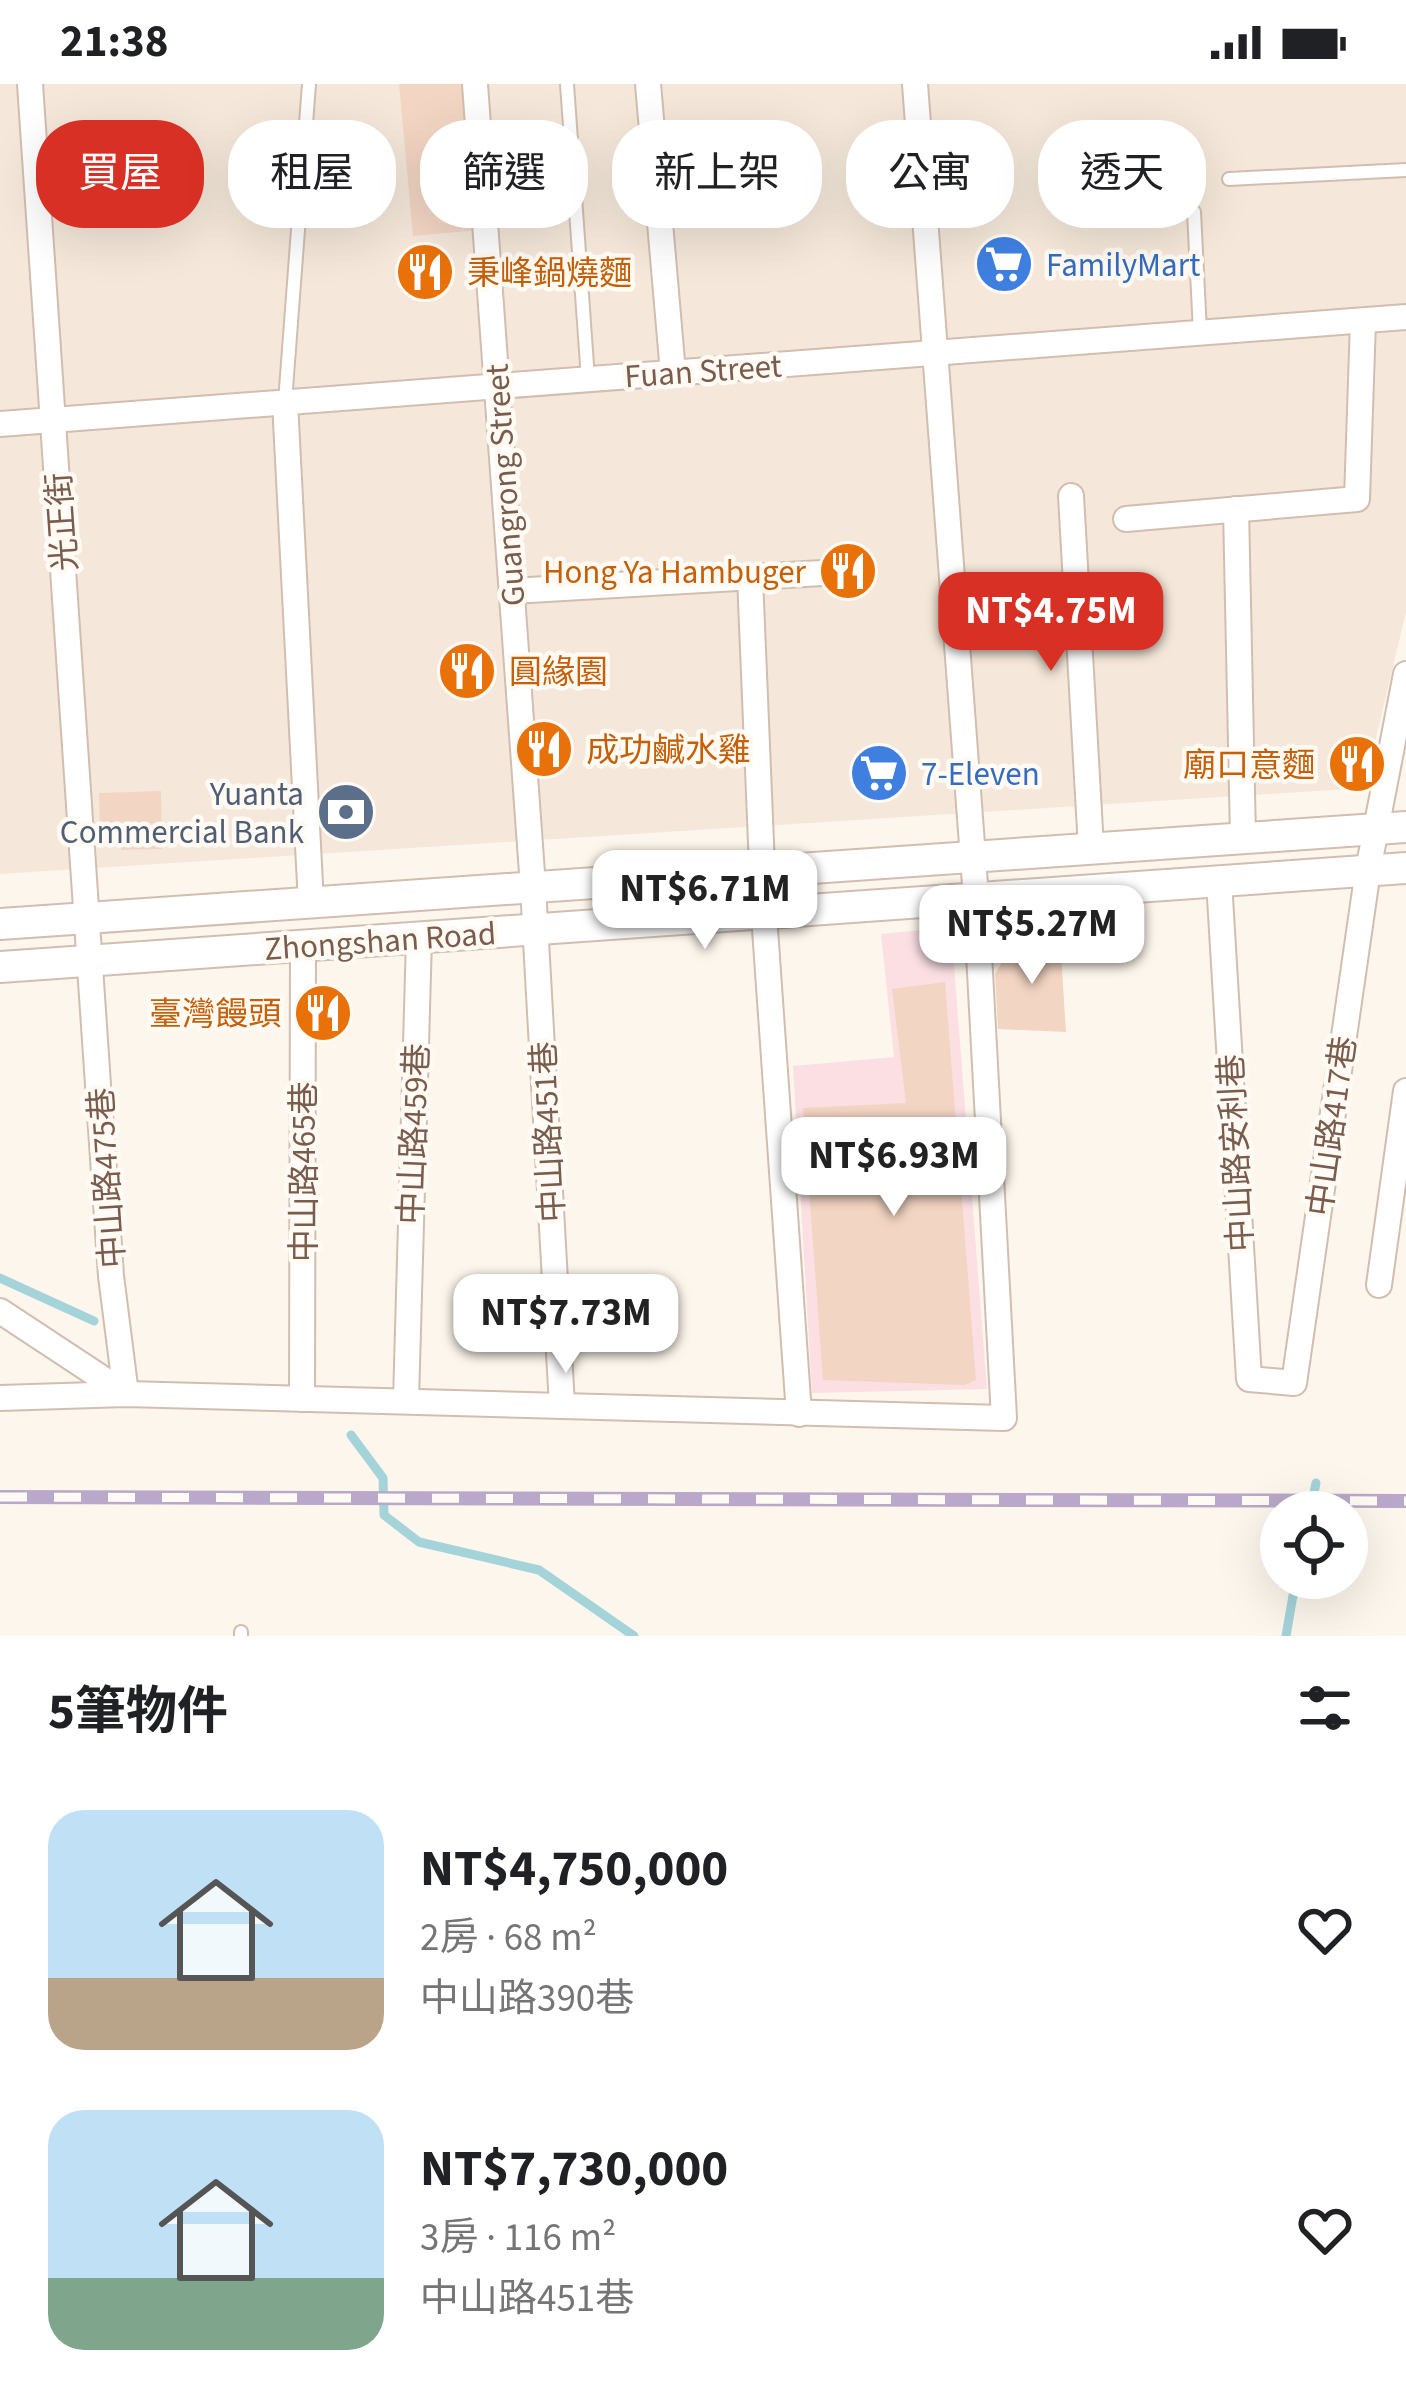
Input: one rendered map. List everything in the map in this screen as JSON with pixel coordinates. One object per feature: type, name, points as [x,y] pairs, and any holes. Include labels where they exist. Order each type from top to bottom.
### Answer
[{"type":"street","name":"光正街","points":[[30,84],[92,960]]},
{"type":"street","name":"Guangrong Street","points":[[475,84],[536,929]]},
{"type":"street","points":[[648,84],[673,373]]},
{"type":"street","points":[[0,1398],[126,1394],[1004,1418],[976,898],[915,84]]},
{"type":"street","name":"Fuan Street","points":[[0,424],[1406,317]]},
{"type":"street","points":[[1126,519],[1357,499],[1363,321]]},
{"type":"street","points":[[285,402],[311,903]]},
{"type":"street","points":[[1071,496],[1090,848]]},
{"type":"street","points":[[1236,509],[1243,838]]},
{"type":"street","points":[[512,591],[839,572]]},
{"type":"street","points":[[750,577],[764,915],[799,1414]]},
{"type":"street","name":"中山路417巷","points":[[1294,1383],[1368,870],[1392,827],[1406,674]]},
{"type":"street","name":"Zhongshan Road","points":[[0,924],[1392,827]]},
{"type":"street","name":"Zhongshan Road","points":[[0,967],[1406,868]]},
{"type":"street","name":"中山路安利巷","points":[[1219,881],[1249,1379],[1294,1383]]},
{"type":"street","name":"中山路451巷","points":[[536,929],[562,1406]]},
{"type":"street","name":"中山路459巷","points":[[406,1402],[419,938]]},
{"type":"street","name":"中山路465巷","points":[[302,1399],[303,946]]},
{"type":"street","name":"中山路475巷","points":[[92,960],[111,1276],[126,1394]]},
{"type":"street","points":[[1379,1285],[1406,1090]]},
{"type":"street","points":[[0,1311],[126,1394]]},
{"type":"lane","points":[[285,402],[309,84]]},
{"type":"lane","points":[[566,84],[587,379]]},
{"type":"lane","points":[[1229,179],[1406,170]]},
{"type":"lane","points":[[1195,228],[1200,333]]},
{"type":"shaded area","points":[[0,84],[1406,84],[1406,612],[1364,788],[0,874]]},
{"type":"shaded area","points":[[951,927],[987,1389],[812,1393],[793,1066],[894,1057],[881,934]]},
{"type":"building","points":[[399,84],[467,84],[470,120],[420,120],[420,228],[480,230],[413,236]]},
{"type":"building","points":[[161,791],[162,849],[121,850],[121,834],[100,835],[99,793]]},
{"type":"building","points":[[1060,938],[1066,1032],[998,1029],[995,974],[1015,941]]},
{"type":"building","points":[[945,982],[976,1380],[965,1385],[823,1380],[803,1108],[906,1103],[892,989]]},
{"type":"waterway","points":[[0,1278],[94,1321]]},
{"type":"waterway","points":[[351,1435],[383,1478],[384,1515],[419,1542],[539,1570],[634,1636]]},
{"type":"waterway","points":[[1314,1491],[1316,1483]]},
{"type":"waterway","points":[[1286,1636],[1292,1599]]},
{"type":"railway","points":[[0,1497],[1406,1501]]},
{"type":"place","name":"FamilyMart","points":[[1004,264]]},
{"type":"place","name":"秉峰鍋燒麵","points":[[425,272]]},
{"type":"place","name":"Hong Ya Hambuger","points":[[848,571]]},
{"type":"place","name":"圓緣園","points":[[467,671]]},
{"type":"place","name":"成功鹹水雞","points":[[544,749]]},
{"type":"place","name":"廟口意麵","points":[[1357,764]]},
{"type":"place","name":"7-Eleven","points":[[879,773]]},
{"type":"place","name":"Yuanta Commercial Bank","points":[[346,812]]},
{"type":"place","name":"臺灣饅頭","points":[[323,1013]]}]
